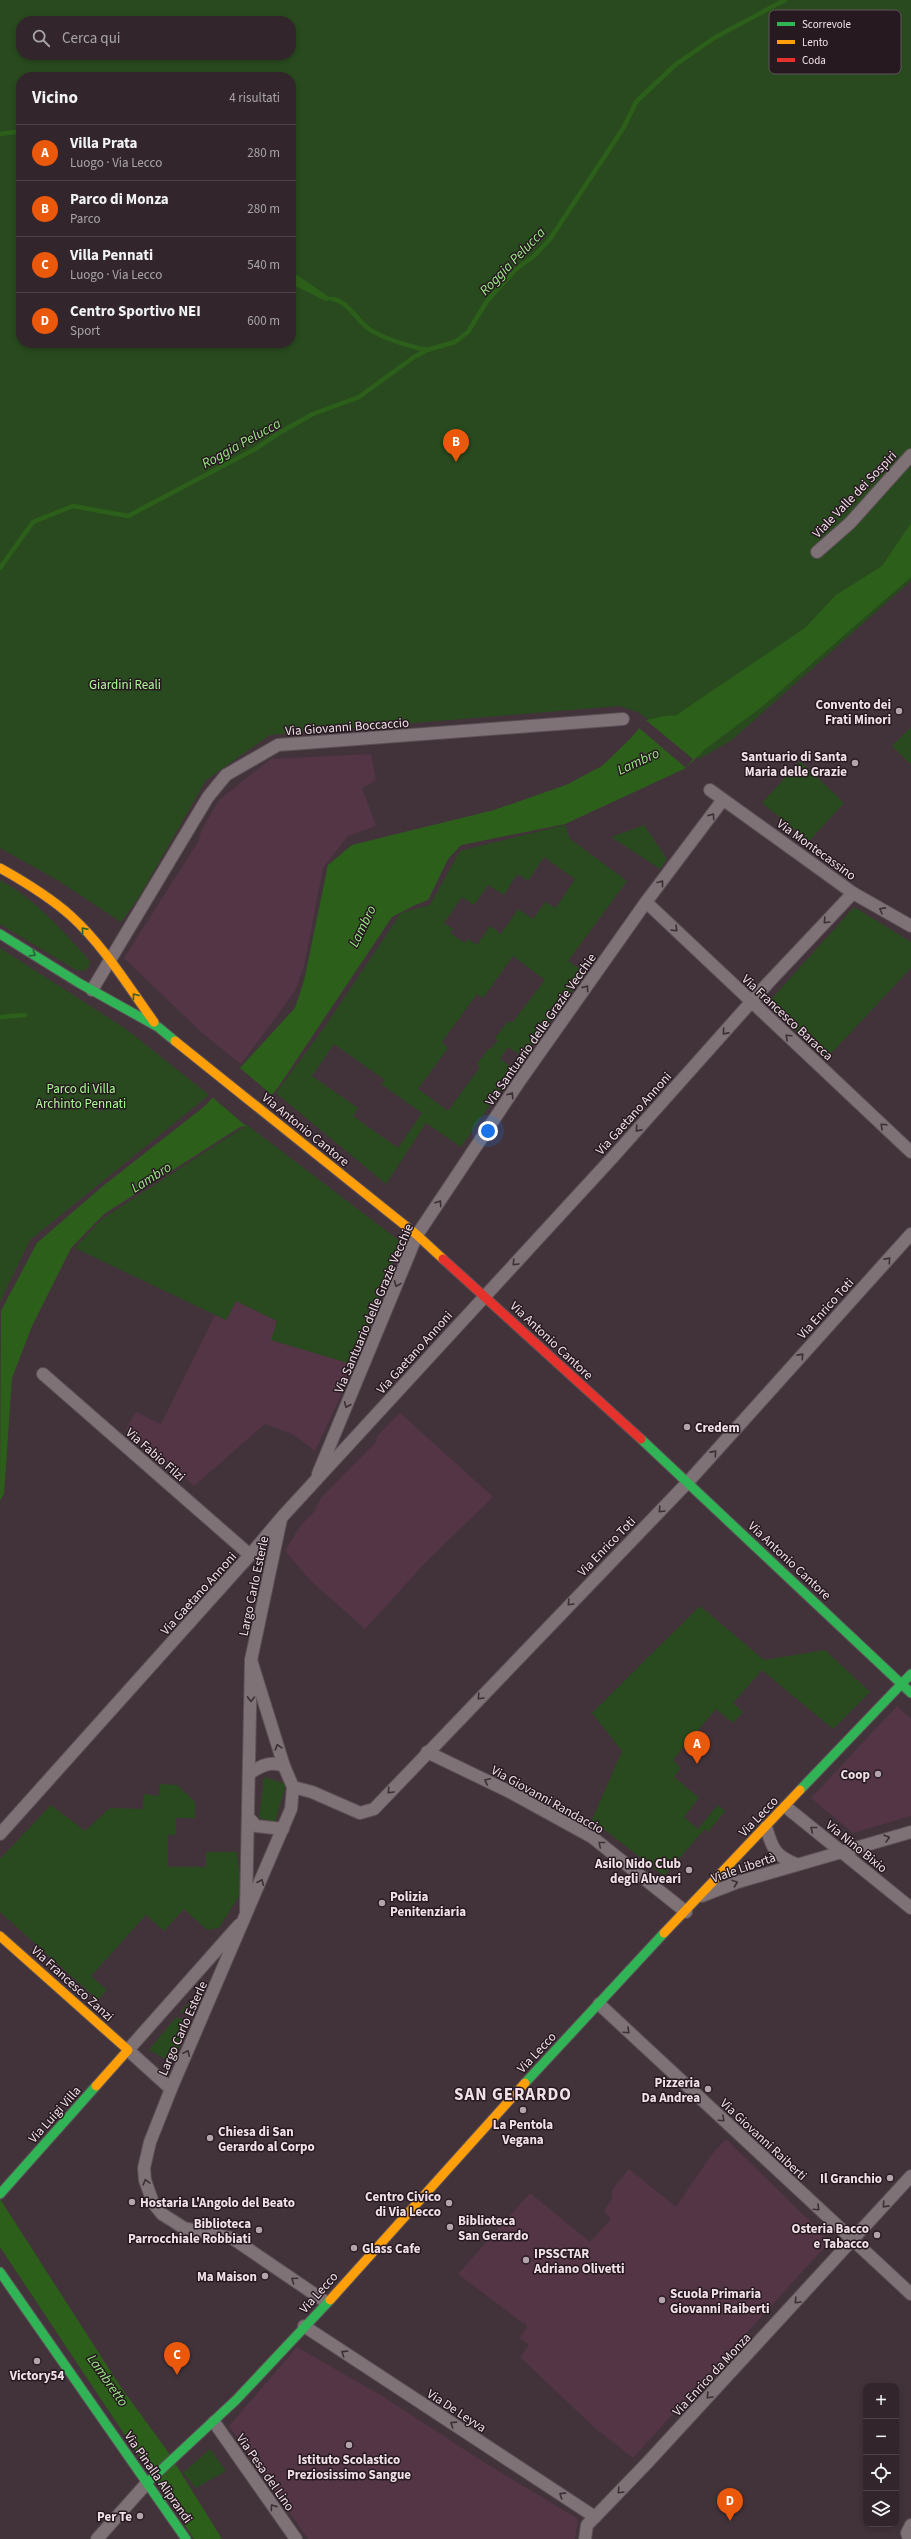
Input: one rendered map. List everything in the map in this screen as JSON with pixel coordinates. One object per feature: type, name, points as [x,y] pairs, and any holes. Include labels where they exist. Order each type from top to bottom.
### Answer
[{"type":"main road","points":[[0,868],[32,885],[79,924],[109,960],[158,1027]]},
{"type":"main road","points":[[0,934],[92,990],[158,1027]]},
{"type":"main road","name":"Via Antonio Cantore","points":[[158,1027],[417,1235],[688,1482],[911,1693]]},
{"type":"main road","name":"Via Lecco","points":[[150,2481],[214,2422],[326,2302],[523,2084],[911,1674]]},
{"type":"main road","name":"Via Francesco Zanzi","points":[[0,1936],[128,2050]]},
{"type":"main road","name":"Via Luigi Villa","points":[[0,2194],[128,2050]]},
{"type":"main road","name":"Via Pinalla Aliprandi","points":[[0,2272],[150,2481],[186,2539]]},
{"type":"street","name":"Viale Valle dei Sospiri","points":[[817,552],[850,523],[911,455]]},
{"type":"street","name":"Via Giovanni Boccaccio","points":[[92,990],[208,797],[226,775],[278,745],[624,719]]},
{"type":"street","name":"Via Montecassino","points":[[710,790],[722,801],[853,893],[911,926]]},
{"type":"street","name":"Via Santuario delle Grazie Vecchie","points":[[314,1483],[417,1235],[519,1082],[646,902],[722,801]]},
{"type":"street","name":"Via Gaetano Annoni","points":[[0,1834],[282,1518],[751,1002],[853,893]]},
{"type":"street","name":"Via Francesco Baracca","points":[[646,902],[911,1152]]},
{"type":"street","name":"Via Enrico Toti","points":[[293,1787],[312,1792],[360,1813],[368,1812],[374,1809],[427,1752],[688,1482],[911,1234]]},
{"type":"street","name":"Via Fabio Filzi","points":[[44,1374],[250,1555]]},
{"type":"street","name":"Largo Carlo Esterle","points":[[251,1660],[284,1766],[293,1787],[291,1809],[246,1918],[171,2089],[128,2050],[246,1918],[251,1660],[282,1518]]},
{"type":"street","name":"Via Giovanni Randaccio","points":[[427,1752],[508,1791],[592,1837],[686,1912]]},
{"type":"street","points":[[250,1773],[261,1766],[274,1763],[284,1766]]},
{"type":"street","name":"Via Nino Bixio","points":[[786,1806],[911,1908]]},
{"type":"street","points":[[249,1818],[256,1826],[283,1829]]},
{"type":"street","name":"Viale Libertà","points":[[766,1827],[771,1846],[779,1855],[796,1864]]},
{"type":"street","name":"Viale Libertà","points":[[699,1898],[738,1882],[911,1832]]},
{"type":"street","name":"Via Giovanni Raiberti","points":[[599,2004],[852,2241],[911,2294]]},
{"type":"street","points":[[171,2089],[150,2142],[144,2168],[145,2180],[153,2203],[162,2214],[184,2228],[232,2238],[326,2302]]},
{"type":"street","name":"Via Enrico da Monza","points":[[585,2539],[587,2525],[648,2462],[911,2176]]},
{"type":"street","name":"Via De Leyva","points":[[304,2326],[595,2517]]},
{"type":"street","name":"Via Pesa del Lino","points":[[214,2422],[296,2539]]},
{"type":"street","points":[[97,2539],[150,2481]]},
{"type":"street","points":[[909,2539],[907,2533],[911,2525]]},
{"type":"shaded area","points":[[371,754],[376,780],[362,788],[376,826],[348,836],[323,868],[304,966],[295,991],[241,1064],[201,1032],[124,958],[198,842],[202,829],[219,800],[271,759]]},
{"type":"shaded area","points":[[236,1301],[277,1321],[272,1340],[355,1365],[315,1451],[293,1434],[265,1424],[194,1486],[126,1429],[136,1412],[161,1424],[215,1315],[226,1320]]},
{"type":"shaded area","points":[[400,1413],[493,1497],[427,1561],[365,1629],[310,1580],[285,1551],[301,1525],[314,1512],[321,1498],[376,1442],[377,1436]]},
{"type":"shaded area","points":[[897,1706],[911,1719],[911,1816],[853,1833],[811,1798]]},
{"type":"shaded area","name":"Scuola Primaria Giovanni Raiberti","points":[[726,2139],[830,2241],[633,2458],[595,2428],[520,2357],[529,2345],[520,2338],[527,2326],[458,2274],[530,2193],[590,2242],[611,2219],[604,2211],[612,2199],[612,2190],[629,2169],[676,2207],[712,2154]]},
{"type":"shaded area","name":"Istituto Scolastico Preziosissimo Sangue","points":[[297,2347],[382,2396],[485,2463],[578,2519],[575,2539],[308,2539],[229,2426]]},
{"type":"green space","name":"Giardini Reali","points":[[0,0],[911,0],[911,581],[732,740],[699,759],[638,712],[619,706],[270,735],[206,780],[139,897],[121,922],[59,881],[0,848]]},
{"type":"green space","points":[[911,727],[911,765],[892,746]]},
{"type":"green space","points":[[800,761],[844,803],[809,841],[762,803]]},
{"type":"green space","points":[[565,825],[570,839],[627,881],[568,961],[586,973],[524,1057],[508,1047],[500,1059],[515,1069],[461,1147],[426,1123],[386,1184],[276,1093],[324,1028],[401,913],[430,905],[460,851]],"holes":[[[544,857],[575,879],[556,908],[545,902],[533,919],[518,909],[501,934],[490,926],[477,945],[468,939],[465,943],[450,933],[453,929],[444,923],[462,897],[474,905],[488,885],[504,895],[517,874],[528,881]],[[513,956],[545,980],[512,1023],[508,1021],[495,1038],[498,1040],[491,1049],[489,1048],[477,1064],[480,1067],[448,1111],[418,1089],[448,1048],[442,1042],[477,994],[483,998]],[[334,1044],[385,1080],[381,1084],[422,1113],[398,1148],[353,1116],[358,1108],[312,1076]]]},
{"type":"green space","points":[[644,825],[667,859],[660,869],[611,837]]},
{"type":"green space","points":[[0,880],[25,896],[48,916],[90,961],[89,967],[84,971],[76,970],[0,924]]},
{"type":"green space","points":[[854,907],[911,942],[911,968],[826,1059],[768,1003]]},
{"type":"green space","name":"Parco di Villa Archinto Pennati","points":[[0,948],[126,1029],[209,1095],[30,1240],[0,1302]]},
{"type":"green space","points":[[247,1125],[401,1242],[355,1365],[271,1340],[277,1321],[236,1301],[226,1320],[75,1248],[102,1219]]},
{"type":"green space","points":[[700,1606],[764,1660],[825,1650],[870,1692],[833,1729],[762,1670],[733,1703],[743,1712],[733,1723],[716,1709],[673,1760],[681,1768],[674,1777],[699,1798],[684,1817],[698,1829],[718,1805],[725,1811],[708,1832],[705,1829],[664,1876],[592,1820],[622,1751],[592,1713]]},
{"type":"green space","points":[[264,1777],[286,1784],[275,1822],[259,1818]]},
{"type":"green space","points":[[160,1784],[177,1785],[195,1802],[195,1818],[176,1818],[176,1835],[168,1835],[168,1867],[206,1867],[206,1852],[237,1852],[241,1893],[219,1928],[207,1930],[184,1909],[164,1931],[146,1915],[91,1976],[107,1990],[98,2000],[0,1912],[0,1859],[51,1805],[85,1831],[110,1808],[143,1809],[144,1794],[159,1796]]},
{"type":"green space","points":[[206,1986],[192,2017],[180,2012]]},
{"type":"green space","points":[[176,2017],[189,2024],[173,2063],[149,2050]]},
{"type":"green space","points":[[210,2449],[226,2471],[196,2488],[183,2473]]},
{"type":"water","points":[[296,274],[332,299],[326,301],[296,286]]},
{"type":"water","name":"Lambro","points":[[911,523],[911,577],[763,706],[704,750],[686,768],[565,824],[461,845],[448,859],[428,900],[392,917],[279,1086],[246,1126],[240,1127],[104,1214],[71,1248],[32,1326],[12,1378],[4,1493],[0,1501],[1,1311],[37,1243],[103,1186],[205,1106],[295,1008],[304,981],[328,865],[352,845],[494,810],[566,785],[602,766],[631,738],[646,720],[663,716],[675,716],[805,628],[836,595],[882,566]]},
{"type":"water","name":"Lambretto","points":[[0,2199],[120,2386],[168,2452],[222,2539],[194,2539],[0,2247]]},
{"type":"pier","points":[[646,720],[693,759],[686,768],[639,728]]},
{"type":"pier","points":[[239,1067],[272,1095],[246,1126],[212,1097]]},
{"type":"waterway","name":"Roggia Pelucca","points":[[0,568],[33,522],[73,506],[128,516],[257,448],[279,433],[313,414],[359,397],[414,357],[427,350],[455,342],[468,332],[487,301],[516,269],[534,256],[550,239],[624,127],[636,102],[675,65],[714,38],[785,0]]},
{"type":"waterway","points":[[0,134],[16,132]]},
{"type":"waterway","points":[[332,299],[342,303],[369,329],[376,333],[398,342],[427,350]]},
{"type":"waterway","points":[[0,1017],[25,1015]]},
{"type":"traffic: fast","points":[[0,934],[79,983],[158,1027],[175,1041]]},
{"type":"traffic: fast","points":[[641,1439],[911,1693]]},
{"type":"traffic: fast","points":[[800,1790],[911,1674]]},
{"type":"traffic: fast","points":[[525,2083],[664,1933]]},
{"type":"traffic: fast","points":[[0,2194],[96,2086]]},
{"type":"traffic: fast","points":[[0,2272],[186,2539]]},
{"type":"traffic: fast","points":[[147,2483],[236,2400],[330,2300]]},
{"type":"traffic: slow","points":[[0,868],[46,896],[71,916],[105,953],[154,1022]]},
{"type":"traffic: slow","points":[[175,1041],[417,1235],[443,1259]]},
{"type":"traffic: slow","points":[[664,1933],[800,1790]]},
{"type":"traffic: slow","points":[[0,1936],[128,2050],[96,2086]]},
{"type":"traffic: slow","points":[[330,2300],[525,2083]]},
{"type":"traffic: jam","points":[[443,1259],[641,1439]]},
{"type":"place","name":"Parco di Monza","points":[[456,462]]},
{"type":"place","name":"Convento dei Frati Minori","points":[[899,711]]},
{"type":"place","name":"Santuario di Santa Maria delle Grazie","points":[[855,763]]},
{"type":"place","name":"Credem","points":[[687,1427]]},
{"type":"place","name":"Villa Prata","points":[[697,1764]]},
{"type":"place","name":"Coop","points":[[878,1774]]},
{"type":"place","name":"Asilo Nido Club degli Alveari","points":[[689,1870]]},
{"type":"place","name":"Polizia Penitenziaria","points":[[382,1903]]},
{"type":"place","name":"Pizzeria Da Andrea","points":[[708,2089]]},
{"type":"place","name":"La Pentola Vegana","points":[[523,2110]]},
{"type":"place","name":"Chiesa di San Gerardo al Corpo","points":[[210,2138]]},
{"type":"place","name":"Il Granchio","points":[[890,2178]]},
{"type":"place","name":"Hostaria L'Angolo del Beato","points":[[132,2202]]},
{"type":"place","name":"Centro Civico di Via Lecco","points":[[449,2203]]},
{"type":"place","name":"Biblioteca San Gerardo","points":[[450,2227]]},
{"type":"place","name":"Biblioteca Parrocchiale Robbiati","points":[[259,2230]]},
{"type":"place","name":"Osteria Bacco e Tabacco","points":[[877,2235]]},
{"type":"place","name":"Glass Cafe","points":[[354,2248]]},
{"type":"place","name":"IPSSCTAR Adriano Olivetti","points":[[526,2260]]},
{"type":"place","name":"Ma Maison","points":[[265,2276]]},
{"type":"place","name":"Scuola Primaria Giovanni Raiberti","points":[[662,2300]]},
{"type":"place","name":"Victory54","points":[[37,2361]]},
{"type":"place","name":"Villa Pennati","points":[[177,2375]]},
{"type":"place","name":"Istituto Scolastico Preziosissimo Sangue","points":[[349,2445]]},
{"type":"place","name":"Per Te","points":[[140,2516]]},
{"type":"place","name":"Centro Sportivo NEI","points":[[730,2521]]},
{"type":"district","name":"SAN GERARDO","points":[[513,2094]]}]
